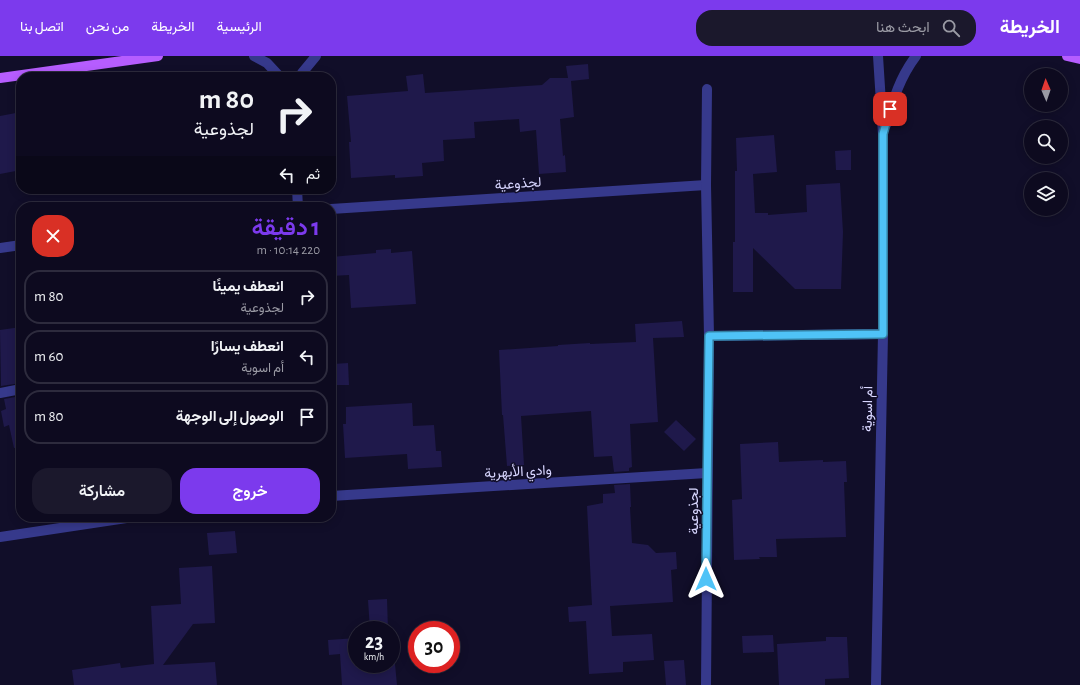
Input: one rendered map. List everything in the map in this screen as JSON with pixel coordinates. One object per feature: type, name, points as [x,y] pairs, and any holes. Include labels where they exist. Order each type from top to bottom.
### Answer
[{"type":"main road","points":[[43,72],[158,56]]},
{"type":"main road","points":[[1066,56],[1080,59]]},
{"type":"main road","points":[[0,78],[16,76]]},
{"type":"street","points":[[254,56],[267,63],[275,72]]},
{"type":"street","points":[[303,72],[316,56]]},
{"type":"street","name":"أم اسوية","points":[[876,685],[883,334],[883,134],[878,56]]},
{"type":"street","name":"أم اسوية","points":[[883,134],[894,96],[903,75],[916,56]]},
{"type":"street","name":"لجذوعية","points":[[706,685],[709,336],[706,185],[707,89]]},
{"type":"street","name":"لجذوعية","points":[[336,209],[706,185]]},
{"type":"street","points":[[0,248],[16,246]]},
{"type":"street","points":[[709,336],[883,334]]},
{"type":"street","points":[[0,393],[16,390]]},
{"type":"street","name":"وادي الأبهرية","points":[[336,496],[707,473]]},
{"type":"street","points":[[0,538],[101,522]]},
{"type":"building","points":[[588,64],[589,79],[571,81],[574,117],[560,119],[566,172],[539,174],[536,130],[520,132],[519,119],[474,122],[475,138],[443,140],[444,161],[422,163],[423,176],[395,178],[395,175],[351,178],[349,142],[351,142],[347,96],[408,91],[406,76],[423,74],[425,93],[542,85],[550,78],[568,78],[566,66]]},
{"type":"building","points":[[16,113],[16,171],[0,174],[0,116]]},
{"type":"building","points":[[774,135],[777,172],[753,174],[755,213],[768,213],[768,215],[807,212],[806,185],[840,183],[843,232],[841,289],[795,289],[753,248],[753,292],[733,292],[735,171],[737,171],[736,138]]},
{"type":"building","points":[[851,150],[851,170],[836,170],[835,151]]},
{"type":"building","points":[[391,249],[391,253],[412,251],[416,304],[351,308],[349,275],[336,276],[336,257],[376,253],[376,250]]},
{"type":"building","points":[[682,321],[684,337],[653,338],[658,422],[630,424],[632,467],[629,468],[629,471],[614,472],[612,456],[594,457],[591,411],[521,416],[524,465],[507,466],[502,415],[499,350],[590,343],[636,342],[635,324]]},
{"type":"building","points":[[16,328],[16,384],[1,386],[0,330]]},
{"type":"building","points":[[348,363],[349,385],[336,385],[336,364]]},
{"type":"building","points":[[16,397],[16,448],[14,448],[9,425],[4,427],[1,411],[6,409],[4,399]]},
{"type":"building","points":[[412,403],[413,426],[434,425],[436,451],[441,451],[442,467],[408,469],[407,454],[345,458],[343,424],[346,424],[346,407]]},
{"type":"building","points":[[676,420],[696,439],[684,451],[664,432]]},
{"type":"building","points":[[778,442],[779,462],[823,460],[823,462],[846,461],[847,482],[844,482],[846,537],[776,539],[777,557],[759,557],[760,559],[734,560],[732,500],[742,499],[740,444]]},
{"type":"building","points":[[630,484],[632,543],[648,545],[656,553],[676,552],[677,569],[671,570],[673,602],[610,606],[612,636],[652,634],[654,660],[623,662],[623,672],[589,674],[586,621],[569,622],[568,607],[592,605],[587,506],[603,503],[603,494],[615,493],[614,485]]},
{"type":"building","points":[[235,531],[237,553],[209,555],[207,533]]},
{"type":"building","points":[[212,566],[215,623],[193,624],[163,665],[215,662],[217,685],[74,685],[72,670],[120,663],[121,668],[154,664],[151,606],[181,604],[179,568]]},
{"type":"building","points":[[387,599],[388,621],[369,621],[368,600]]},
{"type":"building","points":[[773,635],[774,652],[743,653],[742,636]]},
{"type":"building","points":[[826,637],[847,637],[849,678],[825,679],[825,685],[779,685],[777,644],[826,641]]},
{"type":"building","points":[[348,639],[348,673],[396,673],[397,685],[342,685],[340,654],[329,655],[328,640]]},
{"type":"building","points":[[684,660],[686,685],[666,685],[664,661]]},
{"type":"route","points":[[706,579],[709,336],[883,334],[883,134],[890,109]]}]
